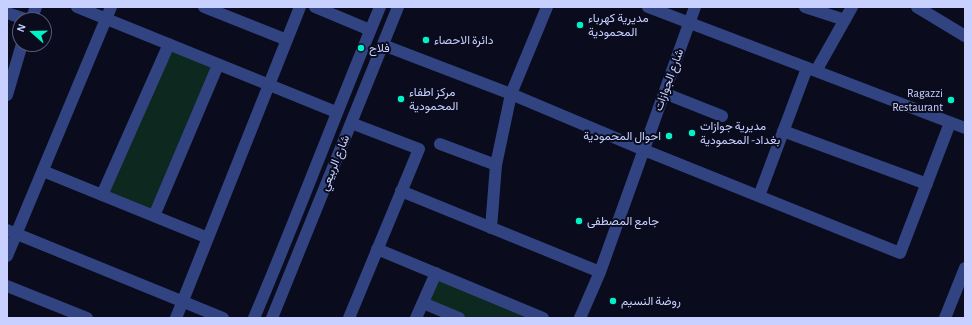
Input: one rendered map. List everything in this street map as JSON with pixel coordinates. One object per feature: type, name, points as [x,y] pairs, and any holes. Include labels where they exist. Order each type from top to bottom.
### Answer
[{"type":"street","points":[[77,7],[336,112]]},
{"type":"street","points":[[7,256],[12,232],[43,171],[111,7]]},
{"type":"street","points":[[204,7],[286,40]]},
{"type":"street","points":[[176,318],[300,7]]},
{"type":"street","points":[[315,7],[370,30]]},
{"type":"street","name":"شارع الربيعي","points":[[254,318],[299,213],[336,112],[380,7]]},
{"type":"street","name":"شارع الربيعي","points":[[272,318],[398,7]]},
{"type":"street","points":[[491,228],[496,165],[511,94],[547,7]]},
{"type":"street","points":[[648,7],[965,128]]},
{"type":"street","name":"شارع الجوازات","points":[[580,318],[600,272],[695,7]]},
{"type":"street","points":[[804,7],[845,20]]},
{"type":"street","points":[[759,196],[783,132],[812,69],[852,7]]},
{"type":"street","points":[[917,7],[964,33]]},
{"type":"street","points":[[102,195],[169,44]]},
{"type":"street","points":[[383,45],[511,94],[644,150],[900,253],[950,122]]},
{"type":"street","points":[[7,94],[16,52]]},
{"type":"street","points":[[154,216],[218,64]]},
{"type":"street","points":[[664,93],[722,116]]},
{"type":"street","points":[[349,318],[419,149],[352,123]]},
{"type":"street","points":[[783,132],[927,184]]},
{"type":"street","points":[[440,144],[496,165]]},
{"type":"street","points":[[43,171],[208,238]]},
{"type":"street","points":[[401,191],[600,272]]},
{"type":"street","points":[[299,213],[299,219],[302,222],[307,223],[313,219]]},
{"type":"street","points":[[290,233],[297,229],[301,230],[304,234],[304,241]]},
{"type":"street","points":[[12,232],[223,318]]},
{"type":"street","points":[[377,249],[543,318]]},
{"type":"street","points":[[949,316],[965,268]]},
{"type":"street","points":[[416,318],[436,273]]},
{"type":"street","points":[[7,286],[87,318]]},
{"type":"street","points":[[423,303],[458,318]]},
{"type":"green space","points":[[169,44],[218,65],[154,216],[102,195]]},
{"type":"green space","points":[[436,273],[543,318],[459,318],[423,303]]},
{"type":"place","name":"مديرية كهرباء المحمودية","points":[[580,25]]},
{"type":"place","name":"دائرة الاحصاء","points":[[426,40]]},
{"type":"place","name":"فلاح","points":[[361,48]]},
{"type":"place","name":"مركز اطفاء المحمودية","points":[[401,99]]},
{"type":"place","name":"Ragazzi Restaurant","points":[[951,100]]},
{"type":"place","name":"مديرية جوازات بغداد- المحمودية","points":[[692,133]]},
{"type":"place","name":"احوال المحمودية","points":[[669,136]]},
{"type":"place","name":"جامع المصطفى","points":[[579,221]]},
{"type":"place","name":"روضة النسيم","points":[[613,301]]}]
